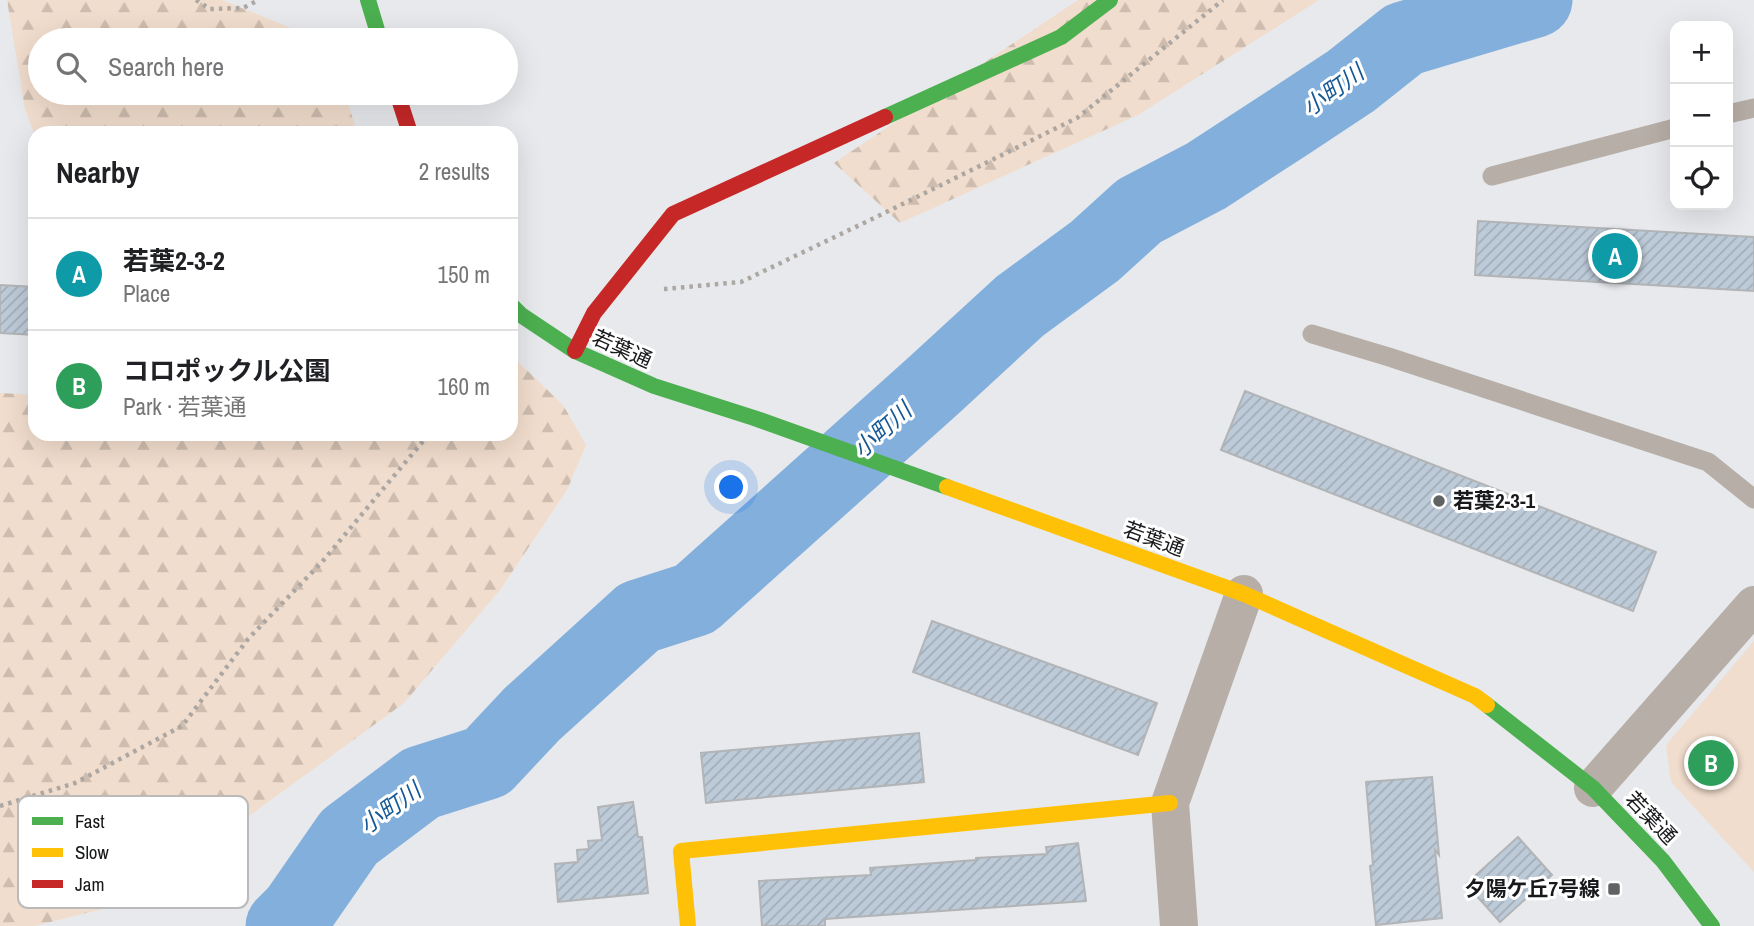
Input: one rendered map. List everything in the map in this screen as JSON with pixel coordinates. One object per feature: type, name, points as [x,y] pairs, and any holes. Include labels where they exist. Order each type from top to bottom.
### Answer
[{"type":"street","points":[[368,0],[376,28]]},
{"type":"street","points":[[575,351],[594,313],[673,214],[1061,37],[1110,0]]},
{"type":"street","points":[[401,105],[408,126]]},
{"type":"street","name":"若葉通","points":[[518,312],[575,351],[654,386],[754,418],[1244,594],[1475,696],[1594,788],[1663,861],[1712,926]]},
{"type":"street","points":[[1179,926],[1170,803],[1244,594]]},
{"type":"street","points":[[1594,788],[1754,605]]},
{"type":"street","points":[[688,926],[681,851],[1170,803]]},
{"type":"lane","points":[[1733,113],[1754,107]]},
{"type":"lane","points":[[1493,176],[1670,129]]},
{"type":"lane","points":[[1312,334],[1708,462],[1754,499]]},
{"type":"path","points":[[196,0],[210,9],[243,8],[259,0]]},
{"type":"path","points":[[205,0],[210,9]]},
{"type":"path","points":[[618,282],[662,289],[741,282],[1077,118],[1223,0]]},
{"type":"path","points":[[33,796],[75,783],[182,726],[248,639],[322,562],[423,441]]},
{"type":"path","points":[[0,806],[18,800]]},
{"type":"green space","points":[[7,0],[222,0],[291,28],[28,28],[28,105],[349,105],[355,126],[31,126],[25,109]]},
{"type":"green space","points":[[1078,0],[1319,0],[1138,115],[900,223],[834,163]]},
{"type":"green space","points":[[518,362],[563,405],[586,445],[567,490],[500,590],[404,703],[248,817],[248,796],[18,796],[18,908],[107,908],[34,926],[0,926],[0,393],[28,395],[28,441],[518,441]]},
{"type":"green space","points":[[1754,641],[1754,872],[1671,782],[1666,745]]},
{"type":"building","points":[[1478,221],[1754,237],[1754,291],[1475,275]]},
{"type":"building","points":[[0,285],[28,287],[28,335],[0,333]]},
{"type":"building","name":"若葉2-3-1","points":[[1245,391],[1656,552],[1633,611],[1221,450]]},
{"type":"building","points":[[932,621],[1157,703],[1138,755],[913,672]]},
{"type":"building","points":[[919,733],[924,782],[706,803],[701,753]]},
{"type":"building","points":[[1432,777],[1439,855],[1435,850],[1442,918],[1376,925],[1366,782]]},
{"type":"building","points":[[633,802],[638,837],[642,837],[648,893],[558,902],[555,864],[578,862],[577,850],[589,849],[588,841],[602,840],[598,807]]},
{"type":"building","points":[[1518,837],[1552,875],[1500,922],[1466,884]]},
{"type":"building","points":[[1078,843],[1086,901],[825,919],[825,926],[762,926],[759,881],[871,875],[870,868],[1047,854],[1046,847]]},
{"type":"waterway","name":"小町川","points":[[283,926],[297,912],[349,837],[421,783],[487,762],[532,714],[639,617],[695,599],[1020,306],[1095,251],[1139,211],[1206,176],[1351,81],[1404,39],[1535,0]]},
{"type":"traffic: fast","points":[[368,0],[376,28]]},
{"type":"traffic: fast","points":[[885,117],[1061,37],[1110,0]]},
{"type":"traffic: fast","points":[[518,312],[575,351],[654,386],[754,418],[947,487]]},
{"type":"traffic: fast","points":[[1487,705],[1593,788],[1663,861],[1712,926]]},
{"type":"traffic: slow","points":[[947,487],[1244,594],[1475,696],[1487,705]]},
{"type":"traffic: slow","points":[[688,926],[681,851],[1170,803]]},
{"type":"traffic: jam","points":[[401,105],[408,126]]},
{"type":"traffic: jam","points":[[575,351],[594,313],[673,214],[885,117]]},
{"type":"place","name":"若葉2-3-2","points":[[1615,256]]},
{"type":"place","name":"若葉2-3-1","points":[[1439,501]]},
{"type":"place","name":"コロポックル公園","points":[[1711,763]]},
{"type":"place","name":"夕陽ケ丘7号線","points":[[1614,889]]}]
